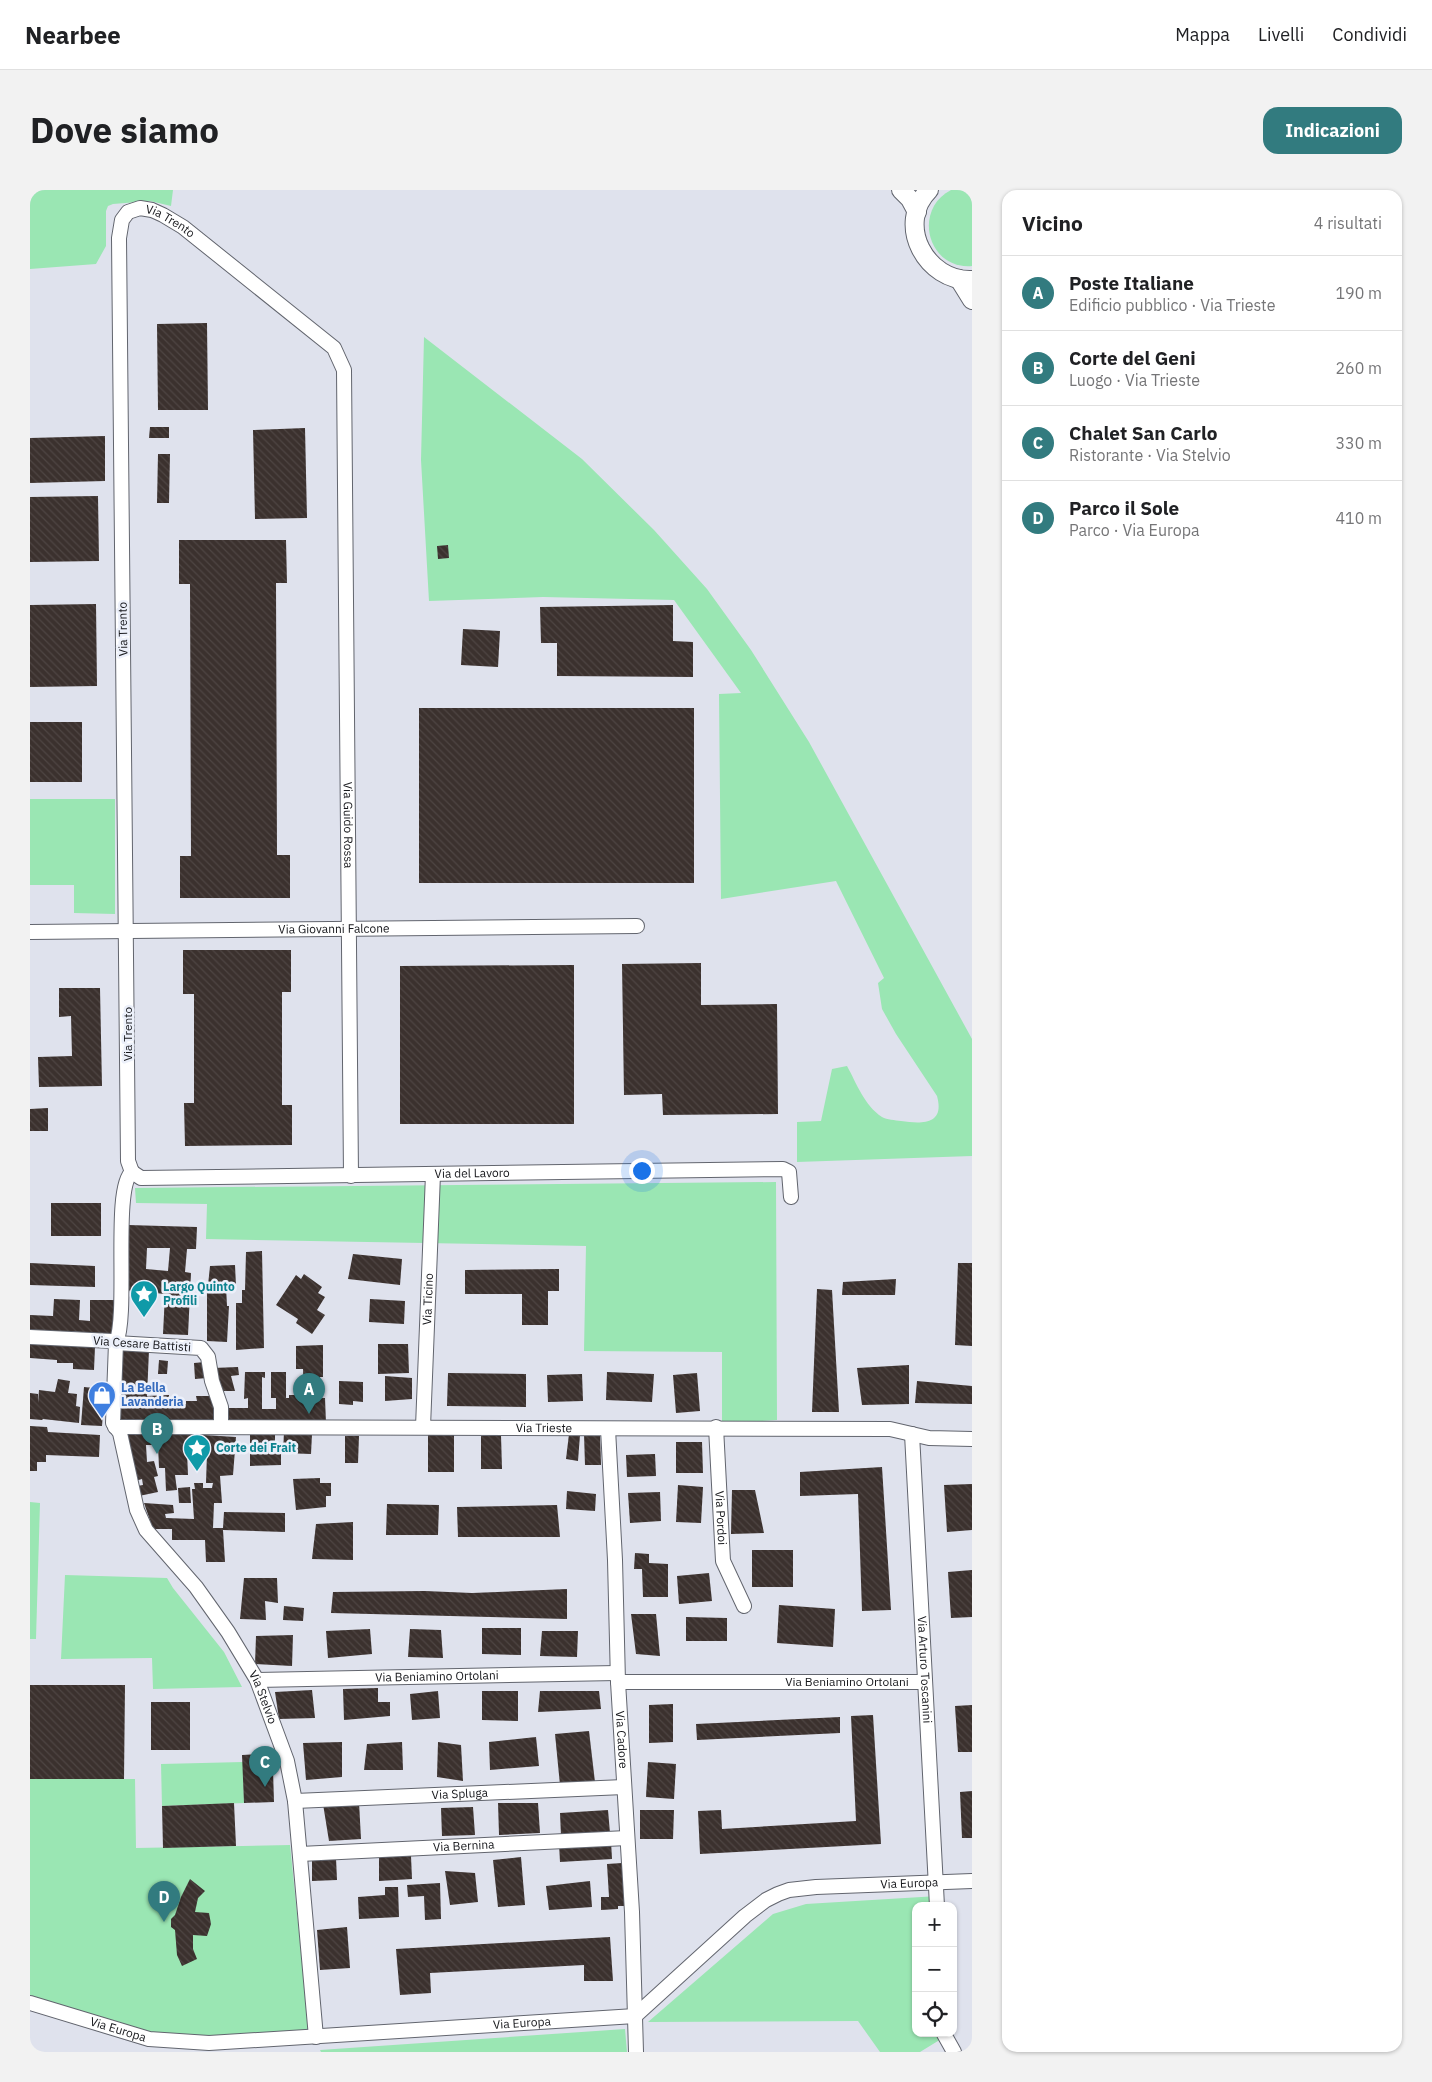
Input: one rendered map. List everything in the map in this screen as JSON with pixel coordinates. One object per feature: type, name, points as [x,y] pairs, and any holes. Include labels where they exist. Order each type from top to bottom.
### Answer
[{"type":"main road","points":[[901,190],[910,200],[916,212]]},
{"type":"main road","points":[[929,190],[920,202],[916,212],[916,240],[922,254],[932,266],[944,274],[965,279],[972,300]]},
{"type":"street","name":"Via Trento","points":[[115,1427],[112,1420],[120,1301],[124,1194],[128,1175],[132,1172],[128,1161],[119,238],[122,220],[128,212],[140,208],[152,210],[183,227],[334,348],[344,370],[345,475]]},
{"type":"street","name":"Via Guido Rossa","points":[[345,475],[351,1176]]},
{"type":"street","name":"Via Giovanni Falcone","points":[[30,932],[637,926]]},
{"type":"street","name":"Via del Lavoro","points":[[132,1172],[141,1178],[784,1169],[789,1172],[791,1197]]},
{"type":"street","name":"Via Ticino","points":[[423,1426],[433,1174]]},
{"type":"street","name":"Via Cesare Battisti","points":[[30,1337],[196,1347],[204,1350],[208,1357],[212,1381],[221,1407],[221,1426]]},
{"type":"street","name":"Via Trieste","points":[[115,1427],[423,1426],[608,1429],[716,1427],[890,1429],[929,1438],[972,1440]]},
{"type":"street","name":"Via Stelvio","points":[[115,1427],[120,1433],[137,1510],[146,1530],[196,1588],[228,1632],[257,1680],[287,1761],[295,1801],[316,2037]]},
{"type":"street","name":"Via Pordoi","points":[[716,1427],[723,1561],[744,1606]]},
{"type":"street","name":"Via Cadore","points":[[608,1429],[615,1560],[618,1678],[632,1912],[636,2052]]},
{"type":"street","name":"Via Arturo Toscanini","points":[[912,1434],[936,1902]]},
{"type":"street","name":"Via Beniamino Ortolani","points":[[257,1680],[618,1678],[925,1682]]},
{"type":"street","name":"Via Spluga","points":[[295,1801],[624,1787]]},
{"type":"street","name":"Via Bernina","points":[[300,1854],[628,1838]]},
{"type":"street","name":"Via Europa","points":[[30,2003],[149,2039],[209,2043],[635,2016],[745,1916],[766,1900],[778,1894],[789,1890],[816,1887],[972,1881]]},
{"type":"street","points":[[944,2037],[947,2052]]},
{"type":"street","points":[[946,2037],[954,2052]]},
{"type":"green space","points":[[30,190],[173,190],[171,206],[150,201],[108,206],[106,211],[106,246],[96,264],[30,269]]},
{"type":"green space","points":[[951,190],[972,190],[972,266],[957,265],[945,259],[936,249],[930,237],[929,224],[932,211],[939,199]]},
{"type":"green space","points":[[424,337],[582,459],[654,530],[707,589],[751,650],[809,742],[972,1039],[972,1156],[797,1162],[797,1122],[821,1121],[832,1069],[847,1066],[870,1106],[884,1118],[924,1122],[930,1121],[938,1113],[937,1096],[896,1034],[882,1009],[878,983],[884,978],[836,881],[721,899],[719,694],[741,693],[674,600],[543,597],[429,601],[421,460]]},
{"type":"green space","points":[[30,799],[115,799],[115,914],[74,913],[74,885],[30,885]]},
{"type":"green space","points":[[776,1182],[777,1420],[722,1424],[722,1352],[584,1351],[586,1246],[206,1239],[207,1204],[136,1203],[135,1188]]},
{"type":"green space","points":[[30,1502],[40,1503],[36,1639],[30,1639]]},
{"type":"green space","points":[[65,1575],[167,1578],[224,1652],[242,1687],[153,1689],[152,1658],[61,1659]]},
{"type":"green space","points":[[243,1762],[244,1803],[162,1806],[161,1764]]},
{"type":"green space","points":[[30,1779],[135,1779],[136,1848],[290,1845],[309,2030],[234,2040],[149,2039],[30,1995]]},
{"type":"green space","points":[[938,1896],[943,1902],[912,1902],[912,2037],[944,2037],[920,2052],[880,2052],[858,2021],[648,2022],[773,1914],[806,1904]]},
{"type":"green space","points":[[625,2029],[627,2052],[321,2052],[320,2050]]},
{"type":"building","points":[[207,323],[208,410],[158,410],[157,324]]},
{"type":"building","points":[[150,427],[169,427],[169,438],[149,438]]},
{"type":"building","points":[[305,428],[307,518],[255,519],[253,430]]},
{"type":"building","points":[[105,436],[105,481],[30,483],[30,438]]},
{"type":"building","points":[[158,454],[170,454],[169,503],[157,503]]},
{"type":"building","points":[[98,496],[99,561],[30,562],[30,497]]},
{"type":"building","points":[[179,540],[286,540],[287,583],[276,583],[277,855],[290,855],[290,898],[180,898],[180,856],[191,856],[190,584],[179,584]]},
{"type":"building","points":[[448,545],[449,558],[438,559],[437,546]]},
{"type":"building","points":[[96,604],[97,686],[30,687],[30,605]]},
{"type":"building","points":[[673,605],[673,641],[693,642],[693,677],[557,676],[557,643],[541,643],[540,607]]},
{"type":"building","points":[[463,629],[500,631],[498,667],[461,665]]},
{"type":"building","points":[[419,708],[694,708],[694,883],[419,883]]},
{"type":"building","points":[[30,722],[82,722],[82,782],[30,782]]},
{"type":"building","points":[[183,950],[291,950],[291,992],[282,992],[282,1105],[292,1105],[292,1145],[185,1146],[184,1103],[194,1103],[194,994],[183,994]]},
{"type":"building","points":[[701,963],[701,1005],[777,1004],[778,1114],[663,1115],[662,1094],[624,1095],[622,964]]},
{"type":"building","points":[[574,965],[574,1124],[400,1124],[400,966]]},
{"type":"building","points":[[59,988],[100,988],[102,1086],[39,1087],[38,1057],[72,1056],[71,1016],[59,1017]]},
{"type":"building","points":[[48,1108],[48,1131],[30,1131],[30,1109]]},
{"type":"building","points":[[51,1203],[101,1203],[101,1236],[51,1236]]},
{"type":"building","points":[[128,1225],[197,1227],[196,1249],[187,1249],[185,1272],[191,1273],[188,1335],[163,1334],[165,1294],[124,1290]],"holes":[[[147,1248],[170,1248],[168,1271],[146,1269]]]},
{"type":"building","points":[[262,1251],[264,1348],[236,1350],[236,1303],[242,1303],[242,1290],[245,1290],[246,1252]]},
{"type":"building","points":[[353,1254],[402,1259],[400,1285],[348,1279]]},
{"type":"building","points":[[30,1263],[95,1266],[95,1287],[30,1285]]},
{"type":"building","points":[[958,1263],[972,1263],[972,1346],[955,1345]]},
{"type":"building","points":[[235,1265],[236,1286],[226,1286],[227,1306],[229,1306],[227,1342],[207,1341],[207,1295],[210,1266]]},
{"type":"building","points":[[559,1269],[559,1291],[548,1291],[548,1325],[522,1325],[522,1294],[465,1294],[465,1270]]},
{"type":"building","points":[[304,1274],[322,1287],[318,1293],[325,1297],[317,1310],[325,1315],[312,1334],[296,1323],[298,1319],[276,1305],[296,1275],[301,1279]]},
{"type":"building","points":[[896,1279],[895,1295],[842,1295],[843,1282]]},
{"type":"building","points":[[817,1289],[832,1290],[839,1412],[812,1412]]},
{"type":"building","points":[[54,1299],[80,1300],[79,1320],[90,1321],[90,1300],[115,1300],[113,1334],[66,1331],[66,1334],[30,1333],[30,1315],[53,1316]]},
{"type":"building","points":[[370,1299],[405,1301],[404,1324],[369,1322]]},
{"type":"building","points":[[30,1343],[95,1347],[94,1370],[73,1369],[73,1363],[57,1363],[57,1360],[30,1358]]},
{"type":"building","points":[[378,1344],[408,1344],[409,1373],[378,1374]]},
{"type":"building","points":[[323,1345],[323,1377],[320,1377],[320,1398],[325,1398],[326,1423],[226,1423],[226,1408],[248,1408],[248,1398],[244,1399],[245,1372],[265,1372],[265,1378],[262,1377],[262,1409],[276,1409],[276,1398],[271,1398],[271,1372],[286,1372],[286,1398],[289,1398],[289,1395],[304,1395],[303,1369],[296,1369],[296,1346]]},
{"type":"building","points":[[121,1349],[149,1350],[147,1396],[169,1395],[169,1404],[186,1404],[186,1401],[197,1401],[196,1396],[214,1396],[218,1421],[119,1419]]},
{"type":"building","points":[[159,1360],[168,1361],[167,1374],[158,1374]]},
{"type":"building","points":[[205,1362],[207,1378],[195,1379],[194,1363]]},
{"type":"building","points":[[909,1365],[909,1404],[862,1405],[857,1368]]},
{"type":"building","points":[[238,1367],[239,1375],[231,1376],[235,1391],[219,1391],[213,1368]]},
{"type":"building","points":[[607,1372],[654,1374],[652,1402],[606,1400]]},
{"type":"building","points":[[448,1373],[526,1374],[526,1407],[447,1406]]},
{"type":"building","points":[[697,1373],[700,1411],[676,1413],[673,1375]]},
{"type":"building","points":[[582,1374],[583,1401],[548,1402],[547,1375]]},
{"type":"building","points":[[385,1376],[412,1378],[412,1399],[385,1401]]},
{"type":"building","points":[[58,1379],[70,1381],[68,1393],[77,1394],[76,1406],[80,1407],[79,1423],[30,1419],[30,1393],[38,1394],[38,1403],[39,1390],[55,1392]]},
{"type":"building","points":[[339,1381],[363,1382],[363,1402],[353,1401],[353,1405],[339,1404]]},
{"type":"building","points":[[917,1381],[972,1386],[972,1404],[915,1403]]},
{"type":"building","points":[[84,1387],[105,1389],[102,1426],[81,1425]]},
{"type":"building","points":[[30,1426],[47,1427],[48,1432],[100,1435],[99,1457],[46,1455],[46,1462],[37,1462],[37,1471],[30,1471]]},
{"type":"building","points":[[250,1431],[275,1431],[275,1451],[281,1451],[281,1465],[250,1466]]},
{"type":"building","points":[[284,1432],[312,1434],[311,1454],[283,1453]]},
{"type":"building","points":[[600,1433],[601,1465],[585,1465],[584,1434]]},
{"type":"building","points":[[127,1434],[187,1434],[236,1437],[233,1475],[220,1476],[222,1503],[214,1503],[213,1528],[223,1528],[224,1512],[285,1513],[285,1532],[223,1530],[225,1562],[206,1562],[205,1540],[172,1540],[172,1529],[153,1529],[144,1503],[173,1505],[174,1513],[165,1514],[166,1518],[194,1519],[192,1489],[195,1489],[194,1483],[203,1483],[203,1488],[212,1488],[213,1483],[206,1483],[207,1453],[187,1452],[188,1475],[175,1475],[177,1490],[166,1491],[165,1468],[159,1468],[158,1445],[146,1445],[147,1462],[154,1461],[158,1476],[154,1477],[158,1492],[139,1496],[137,1486],[143,1485],[142,1479],[135,1481]]},
{"type":"building","points":[[569,1434],[580,1435],[578,1461],[566,1459]]},
{"type":"building","points":[[428,1435],[454,1435],[454,1472],[428,1472]]},
{"type":"building","points":[[501,1435],[502,1469],[481,1469],[481,1436]]},
{"type":"building","points":[[345,1436],[359,1436],[358,1463],[345,1463]]},
{"type":"building","points":[[676,1442],[702,1442],[703,1473],[676,1473]]},
{"type":"building","points":[[655,1454],[656,1476],[627,1477],[626,1455]]},
{"type":"building","points":[[882,1467],[891,1610],[862,1611],[858,1494],[800,1496],[800,1472]]},
{"type":"building","points":[[320,1478],[320,1483],[331,1483],[331,1496],[326,1496],[326,1507],[296,1510],[293,1479]]},
{"type":"building","points":[[972,1484],[972,1530],[947,1532],[944,1485]]},
{"type":"building","points":[[678,1485],[703,1487],[701,1523],[676,1522]]},
{"type":"building","points":[[190,1487],[191,1503],[179,1503],[178,1488]]},
{"type":"building","points":[[732,1490],[755,1490],[764,1533],[731,1534]]},
{"type":"building","points":[[567,1491],[596,1494],[595,1511],[566,1509]]},
{"type":"building","points":[[660,1492],[661,1521],[630,1523],[628,1493]]},
{"type":"building","points":[[387,1504],[439,1505],[438,1535],[386,1535]]},
{"type":"building","points":[[557,1505],[560,1537],[458,1537],[457,1507]]},
{"type":"building","points":[[353,1522],[353,1560],[312,1559],[316,1524]]},
{"type":"building","points":[[752,1550],[793,1550],[793,1587],[752,1587]]},
{"type":"building","points":[[635,1553],[649,1554],[649,1563],[668,1564],[668,1597],[643,1597],[642,1569],[634,1569]]},
{"type":"building","points":[[972,1570],[972,1617],[951,1618],[948,1572]]},
{"type":"building","points":[[709,1573],[712,1601],[679,1604],[677,1576]]},
{"type":"building","points":[[244,1578],[277,1578],[278,1603],[265,1601],[266,1620],[240,1619]]},
{"type":"building","points":[[567,1589],[567,1619],[331,1613],[333,1592],[425,1591],[472,1593]]},
{"type":"building","points":[[779,1605],[835,1609],[833,1647],[777,1643]]},
{"type":"building","points":[[284,1606],[304,1608],[303,1621],[283,1620]]},
{"type":"building","points":[[631,1614],[656,1614],[660,1656],[636,1654]]},
{"type":"building","points":[[686,1617],[727,1618],[727,1641],[686,1641]]},
{"type":"building","points":[[482,1628],[521,1628],[521,1655],[482,1654]]},
{"type":"building","points":[[370,1629],[372,1654],[328,1658],[326,1631]]},
{"type":"building","points":[[410,1629],[441,1630],[443,1658],[408,1657]]},
{"type":"building","points":[[542,1631],[578,1631],[577,1657],[540,1656]]},
{"type":"building","points":[[293,1635],[292,1666],[255,1664],[256,1636]]},
{"type":"building","points":[[30,1685],[125,1685],[124,1779],[30,1779]]},
{"type":"building","points":[[378,1688],[378,1702],[390,1702],[390,1716],[344,1720],[343,1689]]},
{"type":"building","points":[[312,1690],[315,1718],[279,1719],[275,1692]]},
{"type":"building","points":[[438,1691],[440,1718],[412,1720],[410,1694]]},
{"type":"building","points":[[482,1691],[518,1691],[518,1721],[482,1720]]},
{"type":"building","points":[[540,1691],[599,1691],[601,1709],[538,1712]]},
{"type":"building","points":[[151,1702],[190,1702],[190,1750],[151,1750]]},
{"type":"building","points":[[673,1704],[673,1742],[649,1743],[649,1705]]},
{"type":"building","points":[[972,1705],[972,1752],[958,1752],[955,1706]]},
{"type":"building","points":[[873,1715],[881,1844],[700,1854],[698,1811],[721,1810],[722,1829],[856,1821],[851,1716]]},
{"type":"building","points":[[840,1717],[840,1733],[697,1740],[696,1724]]},
{"type":"building","points":[[589,1731],[595,1782],[560,1785],[555,1734]]},
{"type":"building","points":[[536,1737],[539,1766],[490,1770],[489,1742]]},
{"type":"building","points":[[342,1742],[342,1777],[306,1780],[303,1743]]},
{"type":"building","points":[[402,1742],[403,1770],[364,1770],[367,1744]]},
{"type":"building","points":[[438,1742],[461,1745],[463,1781],[437,1777]]},
{"type":"building","points":[[262,1754],[262,1771],[273,1770],[274,1802],[244,1803],[242,1755]]},
{"type":"building","points":[[648,1762],[676,1764],[674,1799],[646,1797]]},
{"type":"building","points":[[972,1791],[972,1838],[962,1838],[960,1792]]},
{"type":"building","points":[[359,1802],[361,1839],[329,1841],[323,1804]]},
{"type":"building","points":[[234,1803],[236,1846],[163,1848],[162,1806]]},
{"type":"building","points":[[498,1803],[538,1803],[540,1833],[499,1835]]},
{"type":"building","points":[[473,1807],[475,1835],[442,1836],[441,1808]]},
{"type":"building","points":[[608,1810],[610,1833],[561,1836],[560,1813]]},
{"type":"building","points":[[640,1810],[674,1810],[673,1839],[640,1839]]},
{"type":"building","points":[[611,1841],[612,1859],[560,1862],[559,1844]]},
{"type":"building","points":[[411,1856],[412,1879],[379,1881],[379,1857]]},
{"type":"building","points":[[521,1857],[525,1905],[498,1907],[493,1860]]},
{"type":"building","points":[[312,1858],[336,1858],[337,1880],[312,1881]]},
{"type":"building","points":[[622,1863],[625,1906],[618,1906],[618,1909],[601,1910],[601,1897],[609,1897],[607,1864]]},
{"type":"building","points":[[445,1871],[475,1873],[478,1902],[450,1905]]},
{"type":"building","points":[[190,1879],[205,1891],[198,1898],[195,1912],[209,1913],[211,1924],[207,1936],[193,1935],[193,1949],[197,1959],[182,1966],[177,1955],[175,1930],[171,1927],[171,1919],[175,1915]]},
{"type":"building","points":[[590,1881],[592,1907],[549,1910],[546,1886]]},
{"type":"building","points":[[440,1883],[441,1919],[425,1920],[424,1896],[408,1897],[407,1885]]},
{"type":"building","points":[[385,1887],[398,1887],[399,1917],[359,1919],[358,1897],[385,1895]]},
{"type":"building","points":[[347,1927],[350,1968],[320,1970],[317,1930]]},
{"type":"building","points":[[610,1937],[613,1981],[584,1981],[584,1965],[430,1973],[431,1993],[400,1995],[396,1949]]},
{"type":"place","name":"Largo Quinto Profili","points":[[144,1318]]},
{"type":"place","name":"Poste Italiane","points":[[309,1414]]},
{"type":"place","name":"La Bella Lavanderia","points":[[102,1419]]},
{"type":"place","name":"Corte del Geni","points":[[157,1454]]},
{"type":"place","name":"Corte dei Frait","points":[[197,1472]]},
{"type":"place","name":"Chalet San Carlo","points":[[265,1787]]},
{"type":"place","name":"Parco il Sole","points":[[164,1922]]}]
